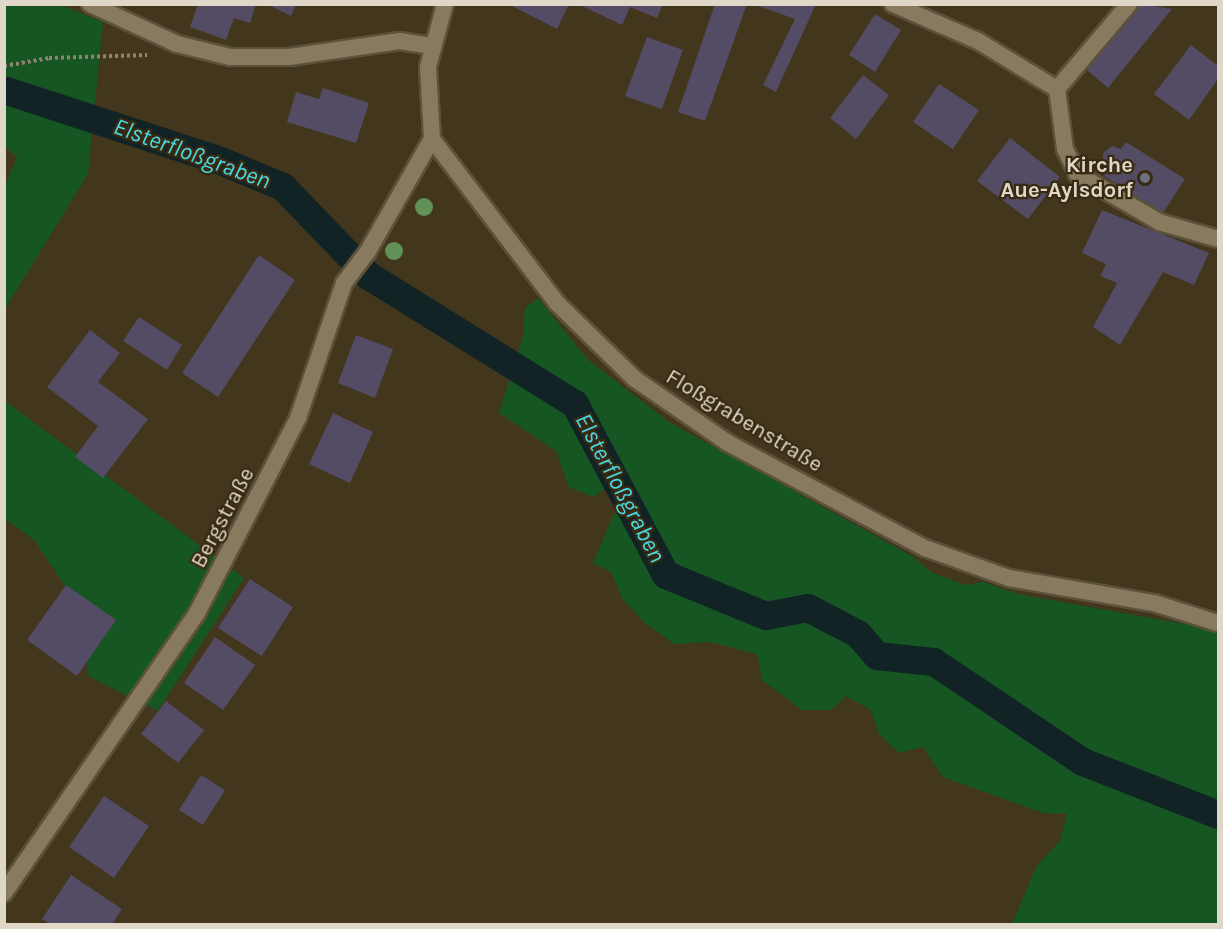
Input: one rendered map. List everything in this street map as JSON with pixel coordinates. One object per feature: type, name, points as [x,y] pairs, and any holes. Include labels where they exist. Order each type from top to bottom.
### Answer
[{"type":"street","points":[[90,4],[177,44],[259,58],[400,41],[431,46]]},
{"type":"street","points":[[432,138],[431,46],[445,4]]},
{"type":"street","points":[[892,4],[978,41],[1057,88]]},
{"type":"street","points":[[1129,4],[1057,88],[1065,149],[1077,174],[1159,222],[1218,239]]},
{"type":"street","name":"Bergstraße","points":[[4,893],[174,652],[218,577],[298,417],[344,283],[368,251],[432,138]]},
{"type":"street","name":"Floßgrabenstraße","points":[[432,138],[451,170],[583,332],[662,400],[728,443],[899,537],[970,566],[1154,603],[1218,623]]},
{"type":"path","points":[[4,66],[49,58],[141,57],[177,44]]},
{"type":"green space","points":[[5,4],[61,5],[103,22],[88,174],[5,309],[5,185],[17,157],[5,147]]},
{"type":"green space","points":[[538,298],[587,359],[669,422],[912,556],[931,572],[965,585],[984,582],[1017,594],[1218,630],[1218,924],[1012,924],[1036,867],[1060,841],[1067,814],[1043,813],[943,777],[923,747],[899,753],[879,734],[871,710],[846,696],[831,710],[802,710],[762,680],[757,654],[710,642],[674,644],[645,623],[623,600],[611,572],[593,563],[621,497],[606,488],[593,497],[569,487],[556,451],[499,413],[523,336],[525,308]]},
{"type":"green space","points":[[5,401],[244,578],[158,711],[88,676],[85,615],[34,540],[5,519]]},
{"type":"building","points":[[198,4],[256,4],[250,23],[234,18],[226,40],[190,27]]},
{"type":"building","points":[[267,4],[296,4],[291,16]]},
{"type":"building","points":[[508,4],[569,4],[557,29]]},
{"type":"building","points":[[578,4],[663,4],[657,18],[630,7],[622,25]]},
{"type":"building","points":[[715,4],[747,4],[705,121],[678,112]]},
{"type":"building","points":[[753,4],[816,4],[776,92],[763,85],[795,19]]},
{"type":"building","points":[[1140,4],[1172,9],[1108,88],[1087,70]]},
{"type":"building","points":[[875,14],[901,30],[875,72],[849,55]]},
{"type":"building","points":[[647,37],[683,50],[662,109],[625,96]]},
{"type":"building","points":[[1191,45],[1218,66],[1218,79],[1189,120],[1154,94]]},
{"type":"building","points":[[863,75],[889,95],[856,139],[830,118]]},
{"type":"building","points":[[939,84],[979,110],[953,149],[913,122]]},
{"type":"building","points":[[323,88],[369,103],[356,143],[287,122],[296,92],[319,99]]},
{"type":"building","points":[[1010,138],[1060,177],[1028,219],[977,181]]},
{"type":"building","name":"Kirche Aue-Aylsdorf","points":[[1126,142],[1185,179],[1163,213],[1104,176],[1109,169],[1102,162],[1104,152],[1112,146],[1121,149]]},
{"type":"building","points":[[1102,210],[1209,253],[1194,285],[1163,272],[1120,345],[1093,327],[1117,283],[1100,276],[1106,264],[1082,253]]},
{"type":"building","points":[[259,255],[295,280],[218,397],[182,373]]},
{"type":"building","points":[[139,317],[182,345],[167,370],[123,341]]},
{"type":"building","points":[[90,330],[120,353],[98,382],[148,419],[103,478],[75,457],[98,426],[47,387]]},
{"type":"building","points":[[356,335],[393,349],[375,398],[338,383]]},
{"type":"building","points":[[333,413],[373,432],[350,483],[309,464]]},
{"type":"building","points":[[250,579],[293,607],[262,656],[218,628]]},
{"type":"building","points":[[66,585],[116,620],[77,676],[27,640]]},
{"type":"building","points":[[215,637],[255,665],[223,710],[184,683]]},
{"type":"building","points":[[166,701],[204,730],[178,763],[141,734]]},
{"type":"building","points":[[201,775],[225,790],[203,825],[179,810]]},
{"type":"building","points":[[104,796],[149,826],[114,878],[69,847]]},
{"type":"building","points":[[71,875],[122,909],[112,924],[50,924],[42,919]]},
{"type":"waterway","name":"Elsterfloßgraben","points":[[7,91],[221,161],[283,187],[369,276],[575,404],[666,575],[766,616],[808,608],[858,634],[877,656],[934,662],[1083,762],[1218,815]]},
{"type":"place","name":"Kirche Aue-Aylsdorf","points":[[1145,178]]}]
